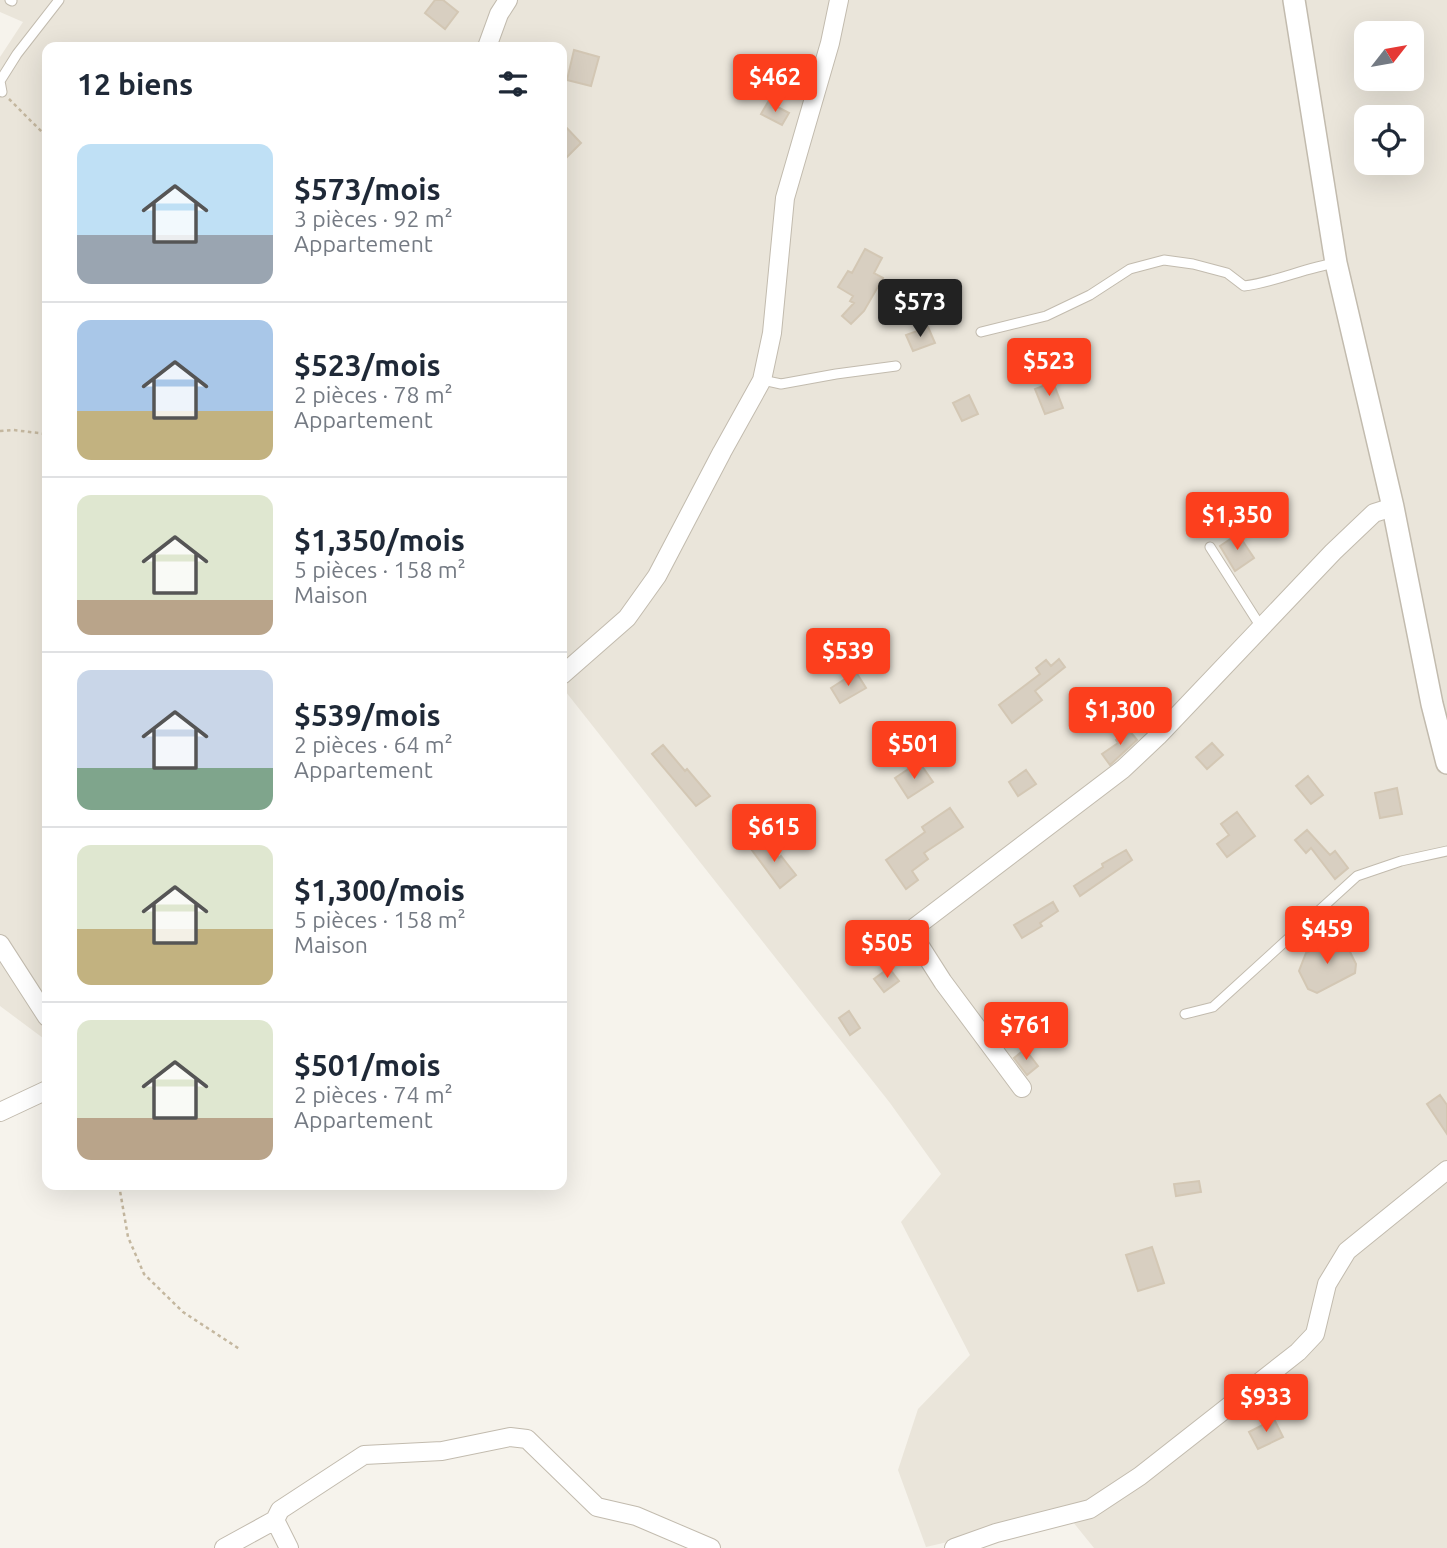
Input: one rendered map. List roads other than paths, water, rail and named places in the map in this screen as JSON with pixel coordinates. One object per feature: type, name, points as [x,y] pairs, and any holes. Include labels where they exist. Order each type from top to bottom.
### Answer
[{"type":"street","points":[[489,42],[499,14],[508,0]]},
{"type":"street","points":[[567,671],[627,618],[657,576],[762,380],[774,319],[785,198],[830,43],[839,0]]},
{"type":"street","points":[[1294,0],[1336,263],[1393,507],[1447,763]]},
{"type":"street","points":[[1022,1088],[943,982],[920,946],[914,928],[1123,769],[1374,513],[1393,507]]},
{"type":"street","points":[[0,944],[42,1009]]},
{"type":"street","points":[[0,1112],[42,1092]]},
{"type":"street","points":[[954,1548],[996,1533],[1090,1509],[1140,1476],[1298,1352],[1315,1334],[1327,1284],[1347,1251],[1447,1170]]},
{"type":"street","points":[[224,1548],[275,1521],[280,1510],[364,1455],[442,1451],[510,1437],[527,1439],[597,1507],[636,1516],[711,1548]]},
{"type":"street","points":[[275,1521],[289,1548]]},
{"type":"lane","points":[[2,92],[0,80],[59,0]]},
{"type":"lane","points":[[981,332],[1046,316],[1090,295],[1130,269],[1164,260],[1227,273],[1244,286],[1269,283],[1318,266],[1336,263]]},
{"type":"lane","points":[[762,380],[780,384],[896,366]]},
{"type":"lane","points":[[1210,547],[1261,627]]},
{"type":"lane","points":[[1185,1014],[1213,1007],[1357,876],[1401,861],[1447,850]]}]
